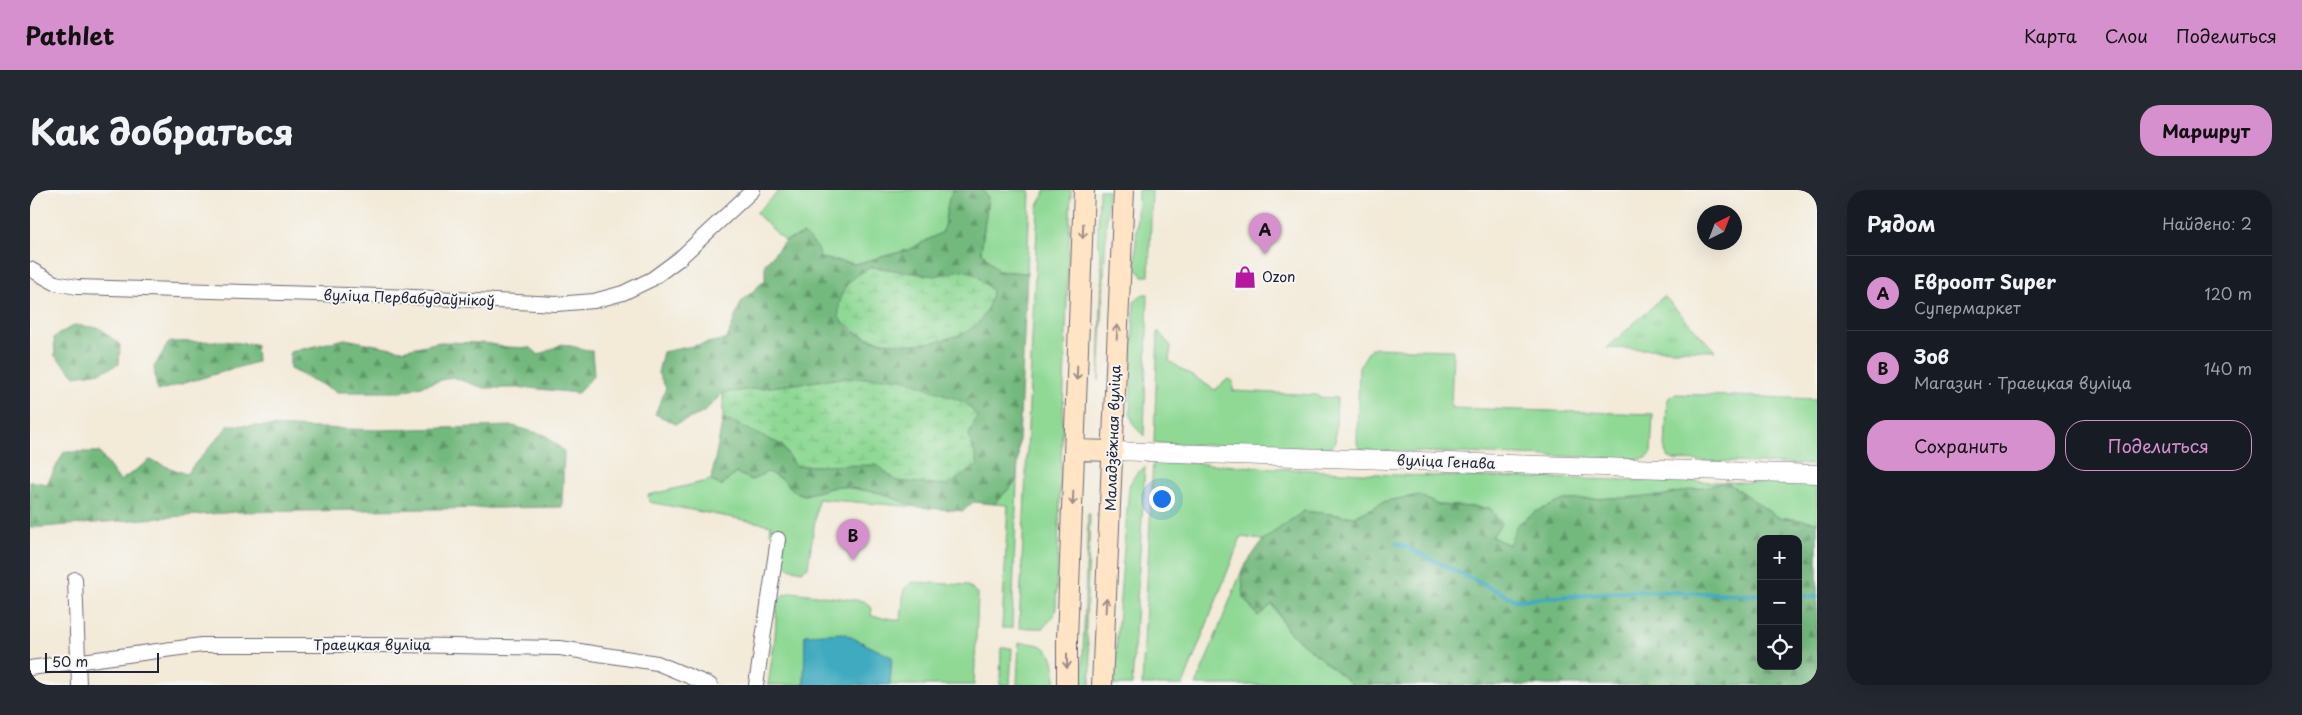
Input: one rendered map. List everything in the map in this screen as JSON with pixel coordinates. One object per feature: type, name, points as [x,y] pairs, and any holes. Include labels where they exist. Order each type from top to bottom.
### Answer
[{"type":"main road","points":[[1067,685],[1084,190]]},
{"type":"main road","name":"Маладзёжная вуліца","points":[[1102,685],[1124,190]]},
{"type":"main road","name":"вуліца Генава","points":[[1075,450],[1113,451]]},
{"type":"street","name":"вуліца Первабудаўнікоў","points":[[30,269],[55,283],[77,288],[414,297],[556,304],[594,301],[623,293],[652,279],[678,260],[753,190]]},
{"type":"street","name":"вуліца Генава","points":[[1113,451],[1817,474]]},
{"type":"street","points":[[756,685],[778,539]]},
{"type":"street","points":[[75,580],[79,685]]},
{"type":"street","name":"Траецкая вуліца","points":[[30,668],[78,660],[202,645],[400,644],[560,648],[657,663],[710,685]]},
{"type":"green space","points":[[780,190],[954,190],[949,198],[943,232],[908,250],[855,264],[820,258],[804,234],[785,241],[756,213]]},
{"type":"green space","points":[[954,190],[983,190],[988,198],[981,251],[998,271],[1027,273],[1017,480],[994,504],[973,502],[963,511],[917,507],[881,493],[838,486],[805,495],[795,492],[782,479],[767,472],[752,480],[736,473],[721,486],[711,480],[723,418],[782,445],[795,466],[877,465],[897,481],[978,465],[969,435],[901,378],[843,378],[723,393],[703,413],[676,424],[655,414],[666,388],[658,373],[663,352],[727,339],[741,302],[765,280],[765,264],[785,241],[804,234],[817,247],[820,258],[855,264],[908,250],[943,232],[949,198]],"holes":[[[872,267],[935,276],[974,273],[992,291],[985,313],[969,330],[950,338],[895,343],[870,339],[848,329]]]},
{"type":"green space","points":[[983,190],[1030,190],[1027,273],[998,271],[981,251],[988,198]]},
{"type":"green space","points":[[1046,190],[1071,190],[1056,607],[1054,616],[1043,628],[1019,628],[1038,206]]},
{"type":"green space","points":[[1099,190],[1108,190],[1099,381],[1102,274],[1098,234]]},
{"type":"green space","points":[[1138,190],[1152,190],[1149,276],[1143,276],[1135,267]]},
{"type":"green space","points":[[872,267],[935,276],[962,270],[974,273],[992,291],[991,297],[987,309],[980,320],[966,332],[951,338],[917,344],[899,344],[882,341],[851,329],[839,318],[840,300],[846,286],[856,276]]},
{"type":"green space","points":[[1143,294],[1148,294],[1144,436],[1134,426],[1130,413],[1134,302]]},
{"type":"green space","points":[[1664,296],[1715,351],[1607,348]]},
{"type":"green space","points":[[74,325],[100,328],[120,345],[119,364],[101,372],[75,376],[55,356],[54,337]]},
{"type":"green space","points":[[1158,331],[1171,346],[1169,361],[1215,390],[1228,379],[1233,381],[1233,391],[1317,395],[1318,397],[1337,398],[1335,442],[1332,447],[1327,449],[1154,443]]},
{"type":"green space","points":[[345,339],[402,350],[440,342],[485,343],[506,347],[531,348],[539,355],[562,344],[592,351],[594,375],[578,393],[530,388],[484,388],[452,377],[401,392],[337,392],[290,369],[290,352]]},
{"type":"green space","points":[[224,341],[256,345],[257,362],[157,391],[154,367],[169,342]]},
{"type":"green space","points":[[1371,348],[1453,350],[1451,408],[1653,414],[1651,452],[1648,457],[1643,459],[1364,450],[1359,448],[1357,443],[1359,367]]},
{"type":"green space","points":[[843,378],[901,378],[966,403],[977,416],[969,435],[978,465],[948,485],[897,481],[877,465],[795,466],[782,445],[723,418],[723,393]]},
{"type":"green space","points":[[1675,394],[1817,399],[1817,465],[1674,460],[1668,457],[1665,451],[1667,402],[1670,396]]},
{"type":"green space","points":[[229,425],[378,430],[513,426],[545,435],[564,451],[562,507],[235,512],[30,528],[30,481],[47,484],[64,452],[99,452],[120,481],[150,460],[186,474]]},
{"type":"green space","points":[[1153,461],[1396,475],[1727,482],[1661,496],[1564,500],[1510,545],[1491,537],[1490,508],[1438,505],[1419,496],[1386,501],[1355,517],[1304,511],[1263,540],[1241,537],[1183,685],[1142,685]]},
{"type":"green space","points":[[1145,467],[1132,685],[1113,685],[1129,486],[1135,475]]},
{"type":"green space","points":[[767,472],[782,479],[795,492],[805,495],[838,486],[881,493],[917,507],[818,499],[808,567],[802,571],[788,568],[781,563],[785,535],[770,533],[771,525],[649,502],[648,495],[711,480],[721,486],[736,473]]},
{"type":"green space","points":[[1017,480],[1012,628],[1002,628],[1008,505],[994,504]]},
{"type":"green space","points":[[1727,482],[1817,484],[1817,522],[1777,517]]},
{"type":"green space","points":[[1727,482],[1777,517],[1817,522],[1817,685],[1353,685],[1288,631],[1273,604],[1258,616],[1243,597],[1242,570],[1263,540],[1304,511],[1355,517],[1386,501],[1419,495],[1438,505],[1490,508],[1501,524],[1492,537],[1509,545],[1517,525],[1535,512],[1564,500],[1661,496]]},
{"type":"green space","points":[[1088,514],[1090,514],[1086,630],[1091,666],[1090,685],[1082,685]]},
{"type":"green space","points":[[1242,570],[1243,597],[1258,616],[1272,604],[1288,631],[1353,685],[1196,685]]},
{"type":"green space","points":[[913,582],[967,585],[978,594],[974,685],[890,685],[892,657],[805,635],[804,685],[768,685],[775,637],[777,603],[783,595],[792,592],[864,601],[872,608],[871,616],[901,620],[904,589]]},
{"type":"green space","points":[[1019,643],[1039,645],[1049,652],[1054,666],[1055,685],[1017,685]]},
{"type":"green space","points":[[1001,648],[1012,648],[1010,685],[1000,685]]},
{"type":"water","points":[[843,633],[892,657],[890,685],[804,685],[805,635]]},
{"type":"waterway","points":[[1397,543],[1516,600],[1636,591],[1757,595]]},
{"type":"waterway","points":[[1802,596],[1817,597]]},
{"type":"place","name":"Евроопт Super","points":[[1265,254]]},
{"type":"place","name":"Ozon","points":[[1245,277]]},
{"type":"place","name":"Зов","points":[[853,560]]}]
